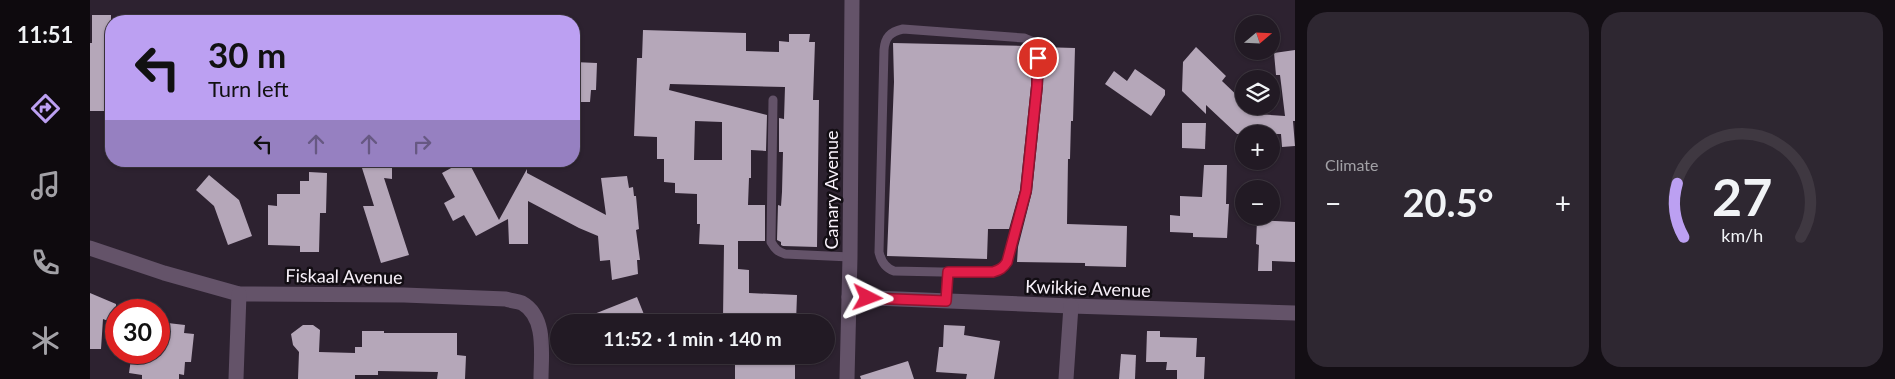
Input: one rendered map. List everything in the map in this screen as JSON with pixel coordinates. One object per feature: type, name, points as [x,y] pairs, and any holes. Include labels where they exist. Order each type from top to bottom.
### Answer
[{"type":"street","name":"Canary Avenue","points":[[847,379],[852,0]]},
{"type":"street","name":"Fiskaal Avenue","points":[[90,248],[164,273],[239,294],[404,296],[506,300],[521,303],[532,312],[539,326],[541,379]]},
{"type":"street","points":[[236,379],[239,294]]},
{"type":"street","name":"Kwikkie Avenue","points":[[849,297],[1295,313]]},
{"type":"street","points":[[1066,379],[1071,306]]},
{"type":"lane","points":[[903,29],[1024,38],[1031,41],[1038,58],[1037,86],[1026,191],[1007,262],[1000,270],[993,272],[948,272],[894,271],[885,264],[879,252],[885,40],[890,34],[903,29]]},
{"type":"lane","points":[[773,100],[772,242],[774,248],[785,254],[850,257]]},
{"type":"lane","points":[[946,301],[948,272]]},
{"type":"building","points":[[92,15],[105,15],[105,111],[90,111],[90,43],[92,43]]},
{"type":"building","points":[[643,30],[746,33],[746,51],[779,52],[779,41],[789,42],[789,34],[810,34],[809,42],[815,42],[813,100],[819,100],[817,247],[783,246],[777,240],[778,205],[781,206],[782,192],[783,152],[779,152],[779,118],[784,119],[785,87],[670,84],[669,90],[767,115],[766,151],[751,150],[751,178],[749,178],[748,205],[765,205],[765,241],[738,241],[738,269],[749,270],[749,293],[797,295],[796,314],[723,314],[724,245],[699,244],[700,224],[697,224],[697,194],[675,193],[675,183],[664,182],[664,159],[657,159],[657,137],[634,136],[637,58],[642,58]],"holes":[[[695,121],[722,122],[722,160],[694,160]]]},
{"type":"building","points":[[893,43],[1026,46],[1032,59],[1020,190],[1009,229],[988,229],[987,259],[887,256],[894,82]]},
{"type":"building","points":[[1040,47],[1075,48],[1073,121],[1071,121],[1070,159],[1068,159],[1067,224],[1127,226],[1126,267],[1085,266],[1085,263],[1017,262],[1018,247],[1032,192],[1043,86],[1044,58]]},
{"type":"building","points":[[1196,47],[1226,76],[1222,81],[1235,93],[1235,115],[1285,116],[1280,70],[1276,70],[1275,60],[1280,60],[1280,52],[1295,50],[1295,121],[1293,121],[1295,146],[1282,147],[1280,125],[1235,125],[1235,132],[1206,105],[1206,114],[1182,91],[1183,62]]},
{"type":"building","points":[[580,62],[597,63],[596,90],[591,90],[590,102],[580,102]]},
{"type":"building","points":[[1135,69],[1165,90],[1165,95],[1151,116],[1105,84],[1114,71],[1127,81]]},
{"type":"building","points":[[1182,123],[1206,123],[1205,149],[1182,148]]},
{"type":"building","points":[[1204,165],[1227,165],[1226,204],[1229,204],[1227,238],[1193,237],[1193,233],[1170,232],[1170,215],[1180,216],[1180,196],[1202,197]]},
{"type":"building","points":[[392,167],[392,179],[384,178],[409,255],[381,263],[363,206],[374,206],[362,168]]},
{"type":"building","points":[[453,167],[471,167],[499,220],[527,169],[527,173],[606,215],[601,178],[627,176],[629,188],[633,187],[634,196],[636,196],[639,229],[636,230],[640,260],[637,260],[638,274],[612,280],[610,260],[600,261],[598,236],[528,201],[528,244],[509,244],[508,219],[476,236],[464,215],[453,221],[444,203],[455,197],[442,173]]},
{"type":"building","points":[[309,172],[327,173],[326,213],[320,213],[319,252],[300,252],[300,246],[268,245],[268,205],[277,206],[277,194],[300,194],[300,181],[309,181]]},
{"type":"building","points":[[209,175],[239,200],[252,236],[228,245],[214,206],[196,190]]},
{"type":"building","points":[[1280,221],[1295,222],[1295,262],[1272,261],[1272,271],[1258,271],[1259,245],[1256,244],[1257,225],[1280,225]]},
{"type":"building","points":[[90,293],[105,299],[105,320],[103,319],[101,349],[90,349]]},
{"type":"building","points":[[637,297],[644,314],[594,314]]},
{"type":"building","points":[[170,323],[185,325],[184,333],[194,334],[191,362],[185,362],[184,375],[179,374],[179,379],[142,379],[142,375],[129,373],[130,364],[170,364]]},
{"type":"building","points":[[303,325],[313,325],[320,330],[319,352],[355,353],[355,347],[362,347],[362,331],[384,331],[384,333],[457,333],[457,355],[466,356],[465,379],[437,379],[438,372],[378,371],[378,375],[355,375],[355,379],[298,379],[299,352],[293,345],[291,334]]},
{"type":"building","points":[[944,325],[965,326],[964,335],[1000,341],[994,379],[966,379],[967,374],[936,372],[939,347],[943,347]]},
{"type":"building","points":[[1147,331],[1160,331],[1160,337],[1197,338],[1196,357],[1205,357],[1204,379],[1177,379],[1177,370],[1166,370],[1167,362],[1146,362]]},
{"type":"building","points":[[1121,354],[1136,355],[1135,379],[1119,379]]},
{"type":"building","points":[[908,361],[914,379],[861,379],[860,376]]},
{"type":"building","points":[[735,364],[795,364],[795,379],[735,379]]},
{"type":"route","points":[[868,298],[946,301],[948,272],[988,273],[1000,270],[1007,262],[1026,191],[1037,86],[1038,58]]}]
